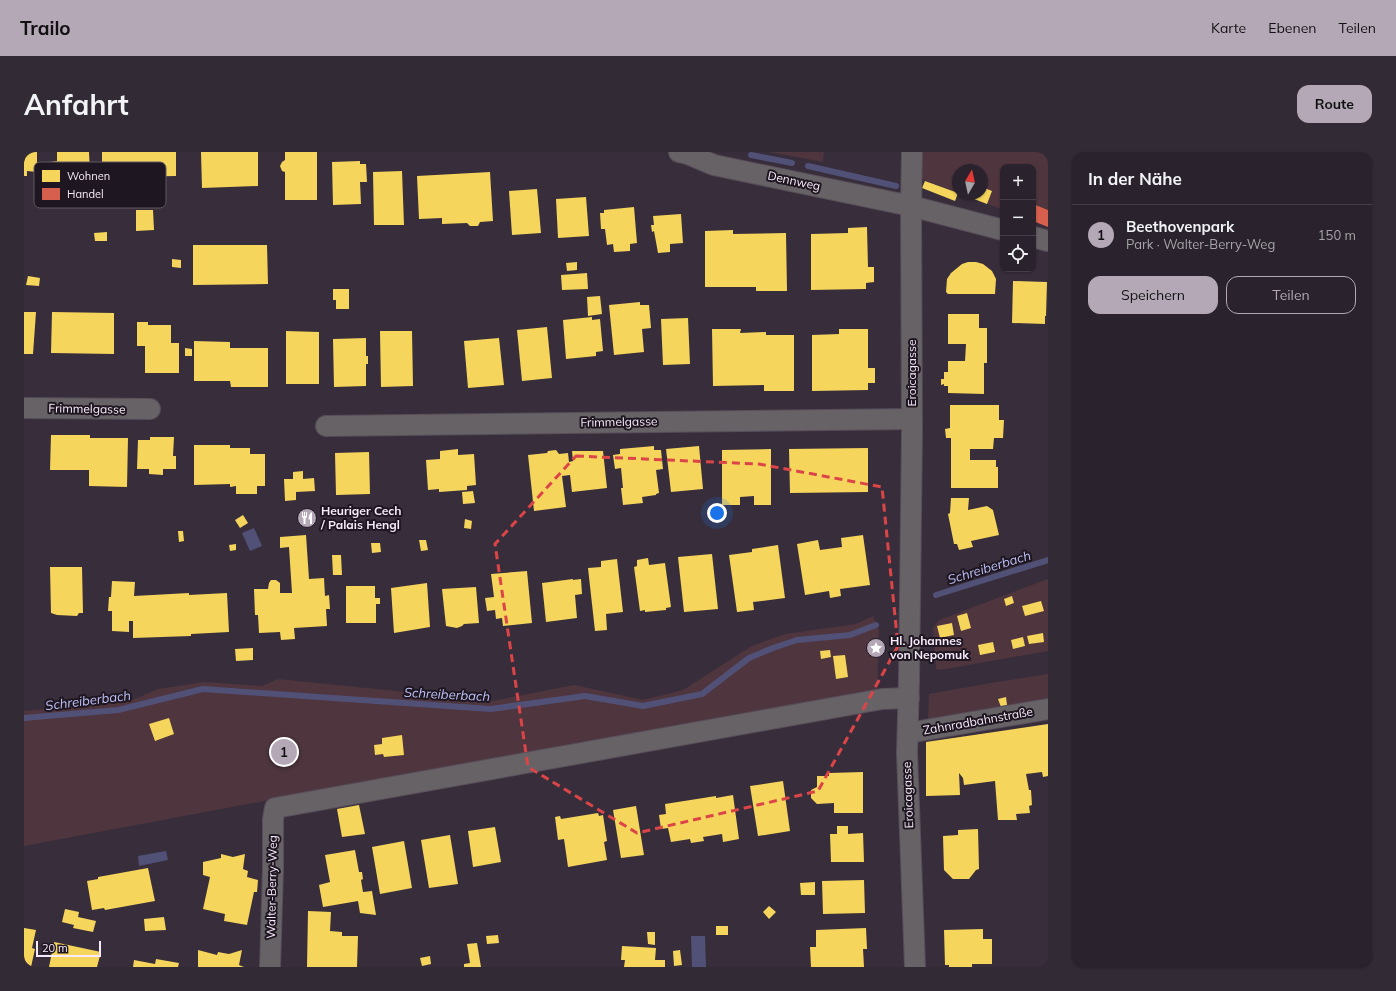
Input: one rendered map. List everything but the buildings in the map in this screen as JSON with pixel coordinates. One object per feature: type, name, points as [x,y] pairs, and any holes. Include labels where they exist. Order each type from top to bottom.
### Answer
[{"type":"street","name":"Dennweg","points":[[679,152],[714,164],[911,206],[1000,229]]},
{"type":"street","name":"Eroicagasse","points":[[912,152],[912,419],[907,753],[915,967]]},
{"type":"street","points":[[1036,238],[1048,241]]},
{"type":"street","name":"Frimmelgasse","points":[[24,408],[150,409]]},
{"type":"street","name":"Frimmelgasse","points":[[326,426],[912,419]]},
{"type":"street","name":"Walter-Berry-Weg","points":[[270,967],[273,819],[275,808],[882,699],[909,698]]},
{"type":"street","name":"Zahnradbahnstraße","points":[[908,733],[1048,709]]},
{"type":"highlighted area","points":[[576,456],[759,464],[882,487],[898,646],[818,791],[637,833],[528,767],[495,544]]},
{"type":"shaded area","points":[[770,152],[824,152],[823,162]]},
{"type":"shaded area","points":[[918,152],[1048,152],[1048,210],[1036,205],[1036,164],[1000,164],[1000,209],[977,200],[988,200],[988,164],[952,164],[952,191],[919,178]]},
{"type":"shaded area","points":[[1048,579],[1048,651],[940,670],[936,669],[933,628],[939,620]]},
{"type":"shaded area","points":[[873,616],[879,630],[877,693],[312,792],[24,846],[24,711],[132,700],[158,689],[204,682],[262,686],[278,679],[493,701],[574,685],[643,700],[683,690],[752,646],[785,634],[856,624]]},
{"type":"shaded area","points":[[1048,674],[1048,701],[928,719],[929,694]]},
{"type":"water","points":[[254,528],[262,546],[250,551],[242,533]]},
{"type":"water","points":[[166,851],[168,860],[139,866],[138,856]]},
{"type":"water","points":[[691,936],[705,936],[706,967],[692,967]]},
{"type":"waterway","points":[[751,155],[792,163]]},
{"type":"waterway","points":[[808,166],[896,186]]},
{"type":"waterway","name":"Schreiberbach","points":[[936,595],[1048,560]]},
{"type":"waterway","name":"Schreiberbach","points":[[24,718],[118,710],[203,689],[491,709],[585,696],[643,706],[702,694],[749,658],[773,648],[797,640],[850,635],[876,625]]},
{"type":"place","name":"Heuriger Cech / Palais Hengl","points":[[307,518]]},
{"type":"place","name":"Hl. Johannes von Nepomuk","points":[[876,648]]},
{"type":"place","name":"Beethovenpark","points":[[284,752]]}]
